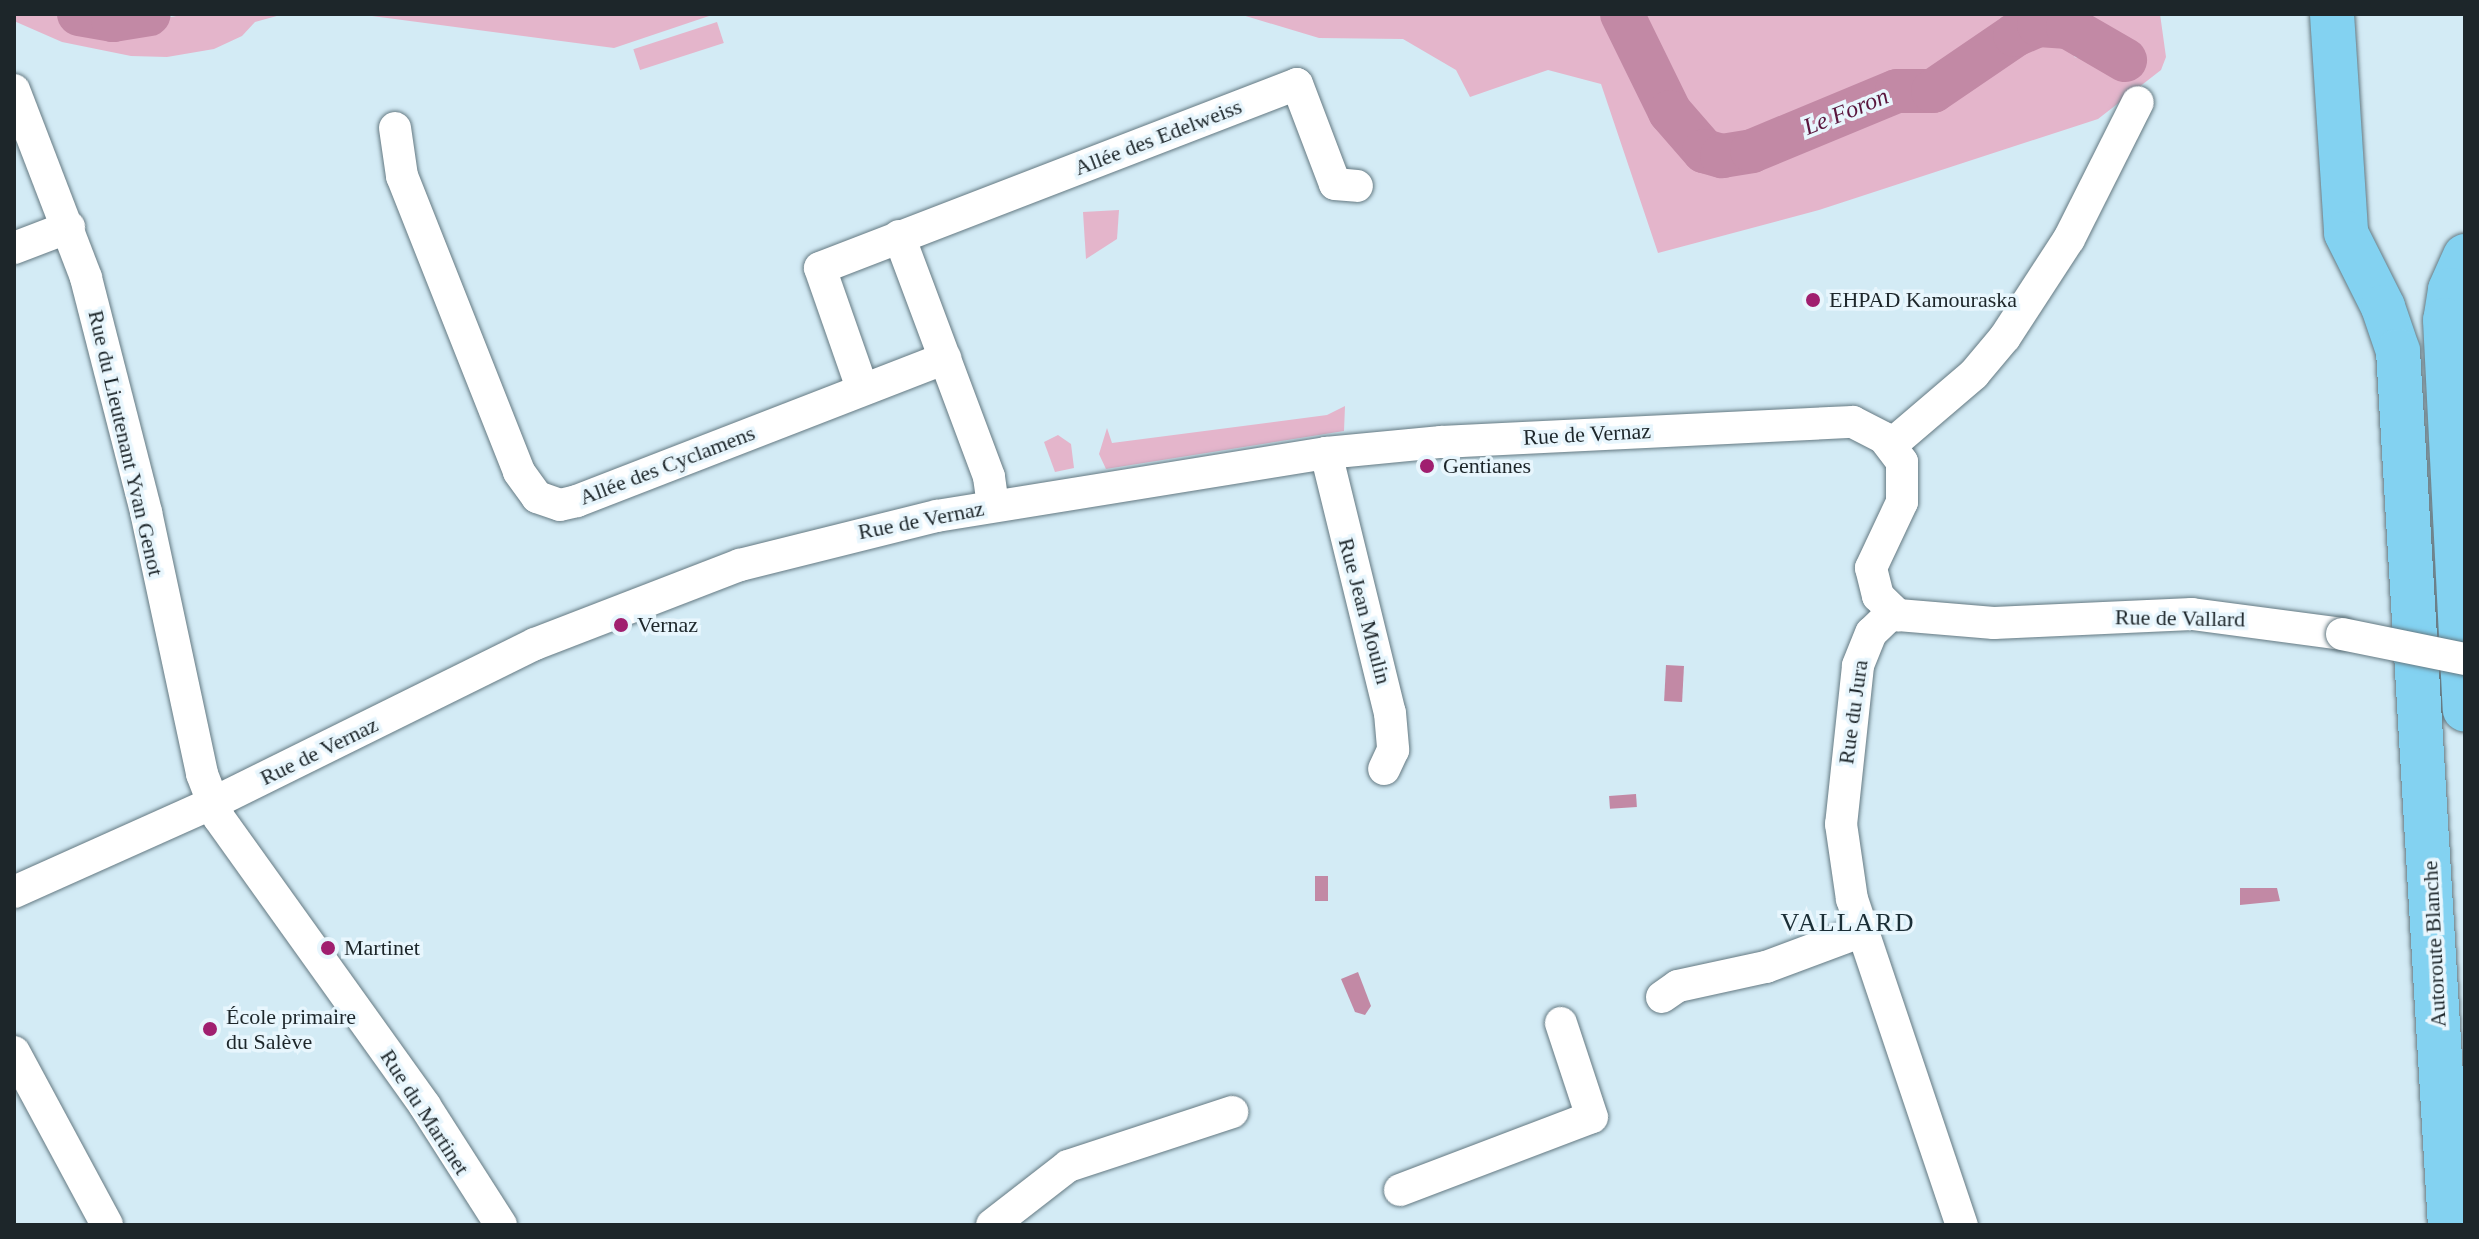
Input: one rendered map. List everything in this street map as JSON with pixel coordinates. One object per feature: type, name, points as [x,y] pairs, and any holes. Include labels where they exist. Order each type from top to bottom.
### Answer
[{"type":"highway","name":"Autoroute Blanche","points":[[2332,14],[2346,233],[2383,307],[2398,351],[2450,1225]]},
{"type":"highway","points":[[2464,683],[2445,320],[2450,290],[2465,256]]},
{"type":"street","name":"Allée des Edelweiss","points":[[862,388],[820,268],[1297,84],[1335,184],[1357,186]]},
{"type":"street","name":"Rue du Lieutenant Yvan Genot","points":[[14,90],[69,227],[146,512],[172,647],[213,803]]},
{"type":"street","points":[[1893,612],[1878,596],[1871,574],[1904,492],[1902,462],[1891,445],[1974,374],[2005,337],[2069,239],[2138,102]]},
{"type":"street","name":"Allée des Cyclamens","points":[[395,128],[402,176],[519,472],[537,497],[560,505],[577,501],[945,358]]},
{"type":"street","points":[[14,248],[69,227]]},
{"type":"street","points":[[899,236],[989,477],[993,506]]},
{"type":"street","name":"Rue de Vernaz","points":[[14,892],[213,803],[499,661],[618,609],[740,565],[857,533],[993,506],[1326,453],[1846,421],[1868,427],[1891,445]]},
{"type":"street","name":"Rue Jean Moulin","points":[[1326,453],[1390,713],[1394,741],[1384,769]]},
{"type":"street","name":"Rue de Vallard","points":[[1893,612],[1917,619],[1994,623],[2192,614],[2342,634],[2464,683]]},
{"type":"street","name":"Rue du Jura","points":[[1893,612],[1877,626],[1862,651],[1845,769],[1841,824],[1863,931],[1962,1225]]},
{"type":"street","name":"Rue du Martinet","points":[[213,803],[234,844],[425,1106],[501,1225]]},
{"type":"street","points":[[1662,997],[1678,986],[1766,967],[1863,931]]},
{"type":"street","points":[[1400,1190],[1592,1117],[1561,1023]]},
{"type":"street","points":[[14,1052],[107,1225]]},
{"type":"street","points":[[992,1225],[1068,1166],[1232,1112]]},
{"type":"shaded area","points":[[14,14],[60,14],[117,27],[187,14],[284,14],[255,22],[242,36],[214,49],[167,57],[131,56],[62,42],[14,21]]},
{"type":"shaded area","points":[[357,14],[715,14],[614,48]]},
{"type":"shaded area","points":[[1239,14],[2160,14],[2166,57],[2161,70],[2098,119],[1819,210],[1658,253],[1601,84],[1548,70],[1470,97],[1456,70],[1403,39],[1319,38]],"holes":[[[2101,33],[2123,48],[2137,50],[2125,67],[2074,57]]]},
{"type":"shaded area","points":[[717,22],[724,43],[640,70],[633,49]]},
{"type":"shaded area","points":[[1119,210],[1117,239],[1086,259],[1083,212]]},
{"type":"shaded area","points":[[1345,406],[1344,431],[1106,469],[1099,454],[1107,428],[1112,443],[1327,415]]},
{"type":"shaded area","points":[[1058,435],[1071,444],[1074,468],[1055,472],[1044,442]]},
{"type":"shaded area","points":[[1666,665],[1684,666],[1682,702],[1664,701]]},
{"type":"shaded area","points":[[1636,794],[1637,807],[1610,809],[1609,796]]},
{"type":"shaded area","points":[[1315,876],[1328,876],[1328,901],[1315,901]]},
{"type":"shaded area","points":[[2240,888],[2277,888],[2280,901],[2240,905]]},
{"type":"shaded area","points":[[1358,972],[1371,1006],[1365,1015],[1355,1012],[1341,979]]},
{"type":"waterway","name":"Le Foron","points":[[79,14],[113,20],[149,14]]},
{"type":"waterway","name":"Le Foron","points":[[1622,14],[1670,112],[1704,151],[1722,156],[1752,151],[1897,91],[1933,91],[2015,35],[2039,25],[2068,27],[2125,60]]},
{"type":"place","name":"EHPAD Kamouraska","points":[[1813,300]]},
{"type":"place","name":"Gentianes","points":[[1427,466]]},
{"type":"place","name":"Vernaz","points":[[621,625]]},
{"type":"place","name":"Martinet","points":[[328,948]]},
{"type":"place","name":"École primaire du Salève","points":[[210,1029]]},
{"type":"district","name":"VALLARD","points":[[1848,923]]}]
